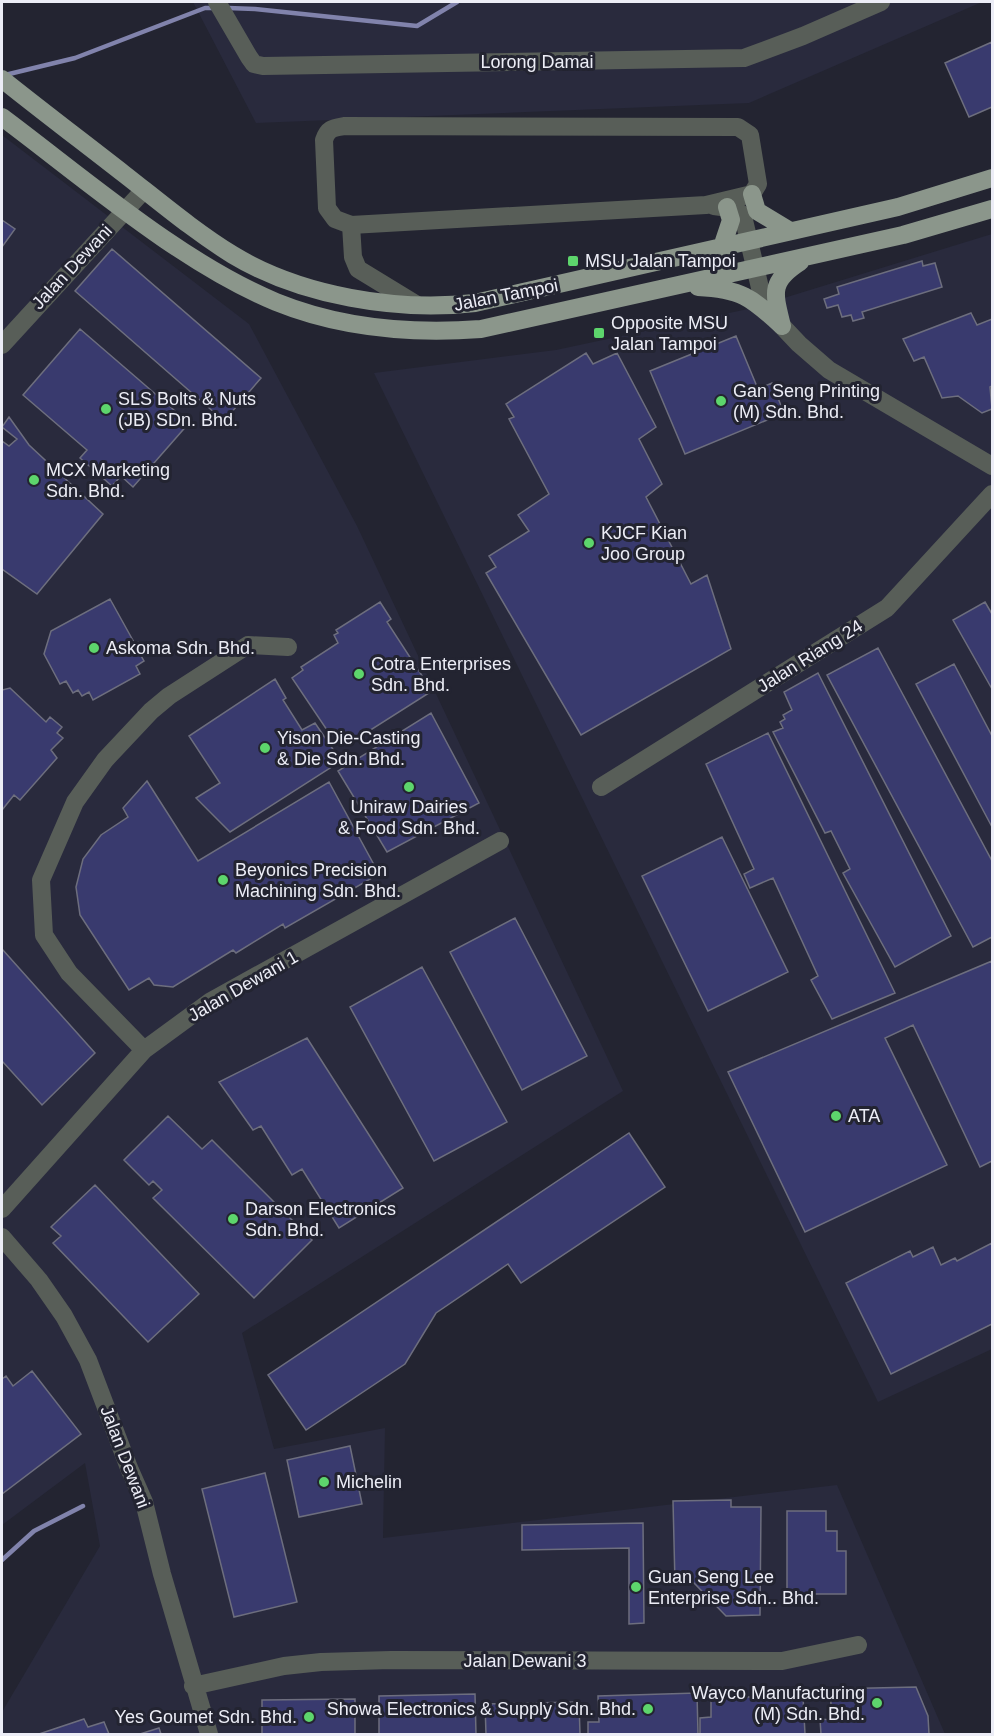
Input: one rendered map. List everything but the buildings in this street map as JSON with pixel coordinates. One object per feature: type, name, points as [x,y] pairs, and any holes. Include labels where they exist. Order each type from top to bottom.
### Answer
[{"type":"main road","name":"Jalan Tampoi","points":[[8,84],[192,228],[236,256],[283,278],[329,292],[417,305],[449,306],[475,303],[898,207],[993,178]]},
{"type":"main road","name":"Jalan Tampoi","points":[[2,117],[181,250],[225,277],[276,302],[326,318],[377,326],[442,332],[481,329],[903,235],[993,209]]},
{"type":"main road","points":[[752,194],[757,211],[790,231]]},
{"type":"main road","points":[[722,247],[731,220],[727,207]]},
{"type":"main road","points":[[782,326],[776,302],[776,287],[783,273],[808,257]]},
{"type":"main road","points":[[680,286],[733,290],[757,303],[782,326]]},
{"type":"street","name":"Lorong Damai","points":[[217,2],[254,64],[263,66],[744,58],[803,36],[881,2]]},
{"type":"street","points":[[706,205],[752,194],[758,184],[750,135],[738,127],[332,128],[326,132],[324,140],[327,208],[335,219],[351,225],[706,205],[736,209],[743,216],[761,292],[782,326],[829,370],[993,466]]},
{"type":"street","name":"Jalan Dewani","points":[[2,345],[144,190]]},
{"type":"street","points":[[351,225],[353,257],[358,269],[417,305]]},
{"type":"street","name":"Jalan Riang 24","points":[[601,787],[887,608],[993,494]]},
{"type":"street","points":[[144,1050],[69,973],[44,935],[41,880],[75,802],[105,760],[151,711],[169,696],[248,645],[288,647]]},
{"type":"street","name":"Jalan Dewani 1","points":[[2,1209],[144,1050],[210,1001],[500,841]]},
{"type":"street","name":"Jalan Dewani","points":[[2,1237],[39,1281],[64,1316],[88,1360],[144,1502],[193,1686],[209,1734]]},
{"type":"street","name":"Jalan Dewani 3","points":[[193,1686],[284,1666],[321,1662],[391,1660],[782,1661],[858,1645]]},
{"type":"shaded area","points":[[193,2],[982,2],[749,103],[256,123]]},
{"type":"shaded area","points":[[2,135],[249,324],[357,526],[623,1091],[242,1333],[274,1449],[385,1428],[383,1538],[837,1485],[945,1734],[2,1734],[2,1712],[100,1546],[85,1463],[2,1525]]},
{"type":"shaded area","points":[[992,234],[992,1349],[878,1402],[374,373],[556,350],[748,309]]},
{"type":"waterway","points":[[228,8],[417,26],[457,2]]},
{"type":"waterway","points":[[5,75],[75,58],[205,8],[216,8]]},
{"type":"waterway","points":[[2,1560],[34,1531],[83,1506]]},
{"type":"place","name":"MSU Jalan Tampoi","points":[[573,261]]},
{"type":"place","name":"Opposite MSU Jalan Tampoi","points":[[599,333]]},
{"type":"place","name":"Gan Seng Printing (M) Sdn. Bhd.","points":[[721,401]]},
{"type":"place","name":"SLS Bolts & Nuts (JB) SDn. Bhd.","points":[[106,409]]},
{"type":"place","name":"MCX Marketing Sdn. Bhd.","points":[[34,480]]},
{"type":"place","name":"KJCF Kian Joo Group","points":[[589,543]]},
{"type":"place","name":"Askoma Sdn. Bhd.","points":[[94,648]]},
{"type":"place","name":"Cotra Enterprises Sdn. Bhd.","points":[[359,674]]},
{"type":"place","name":"Yison Die-Casting & Die Sdn. Bhd.","points":[[265,748]]},
{"type":"place","name":"Uniraw Dairies & Food Sdn. Bhd.","points":[[409,787]]},
{"type":"place","name":"Beyonics Precision Machining Sdn. Bhd.","points":[[223,880]]},
{"type":"place","name":"ATA","points":[[836,1116]]},
{"type":"place","name":"Darson Electronics Sdn. Bhd.","points":[[233,1219]]},
{"type":"place","name":"Michelin","points":[[324,1482]]},
{"type":"place","name":"Guan Seng Lee Enterprise Sdn.. Bhd.","points":[[636,1587]]},
{"type":"place","name":"Wayco Manufacturing (M) Sdn. Bhd.","points":[[877,1703]]},
{"type":"place","name":"Showa Electronics & Supply Sdn. Bhd.","points":[[648,1709]]},
{"type":"place","name":"Yes Goumet Sdn. Bhd.","points":[[309,1717]]}]
